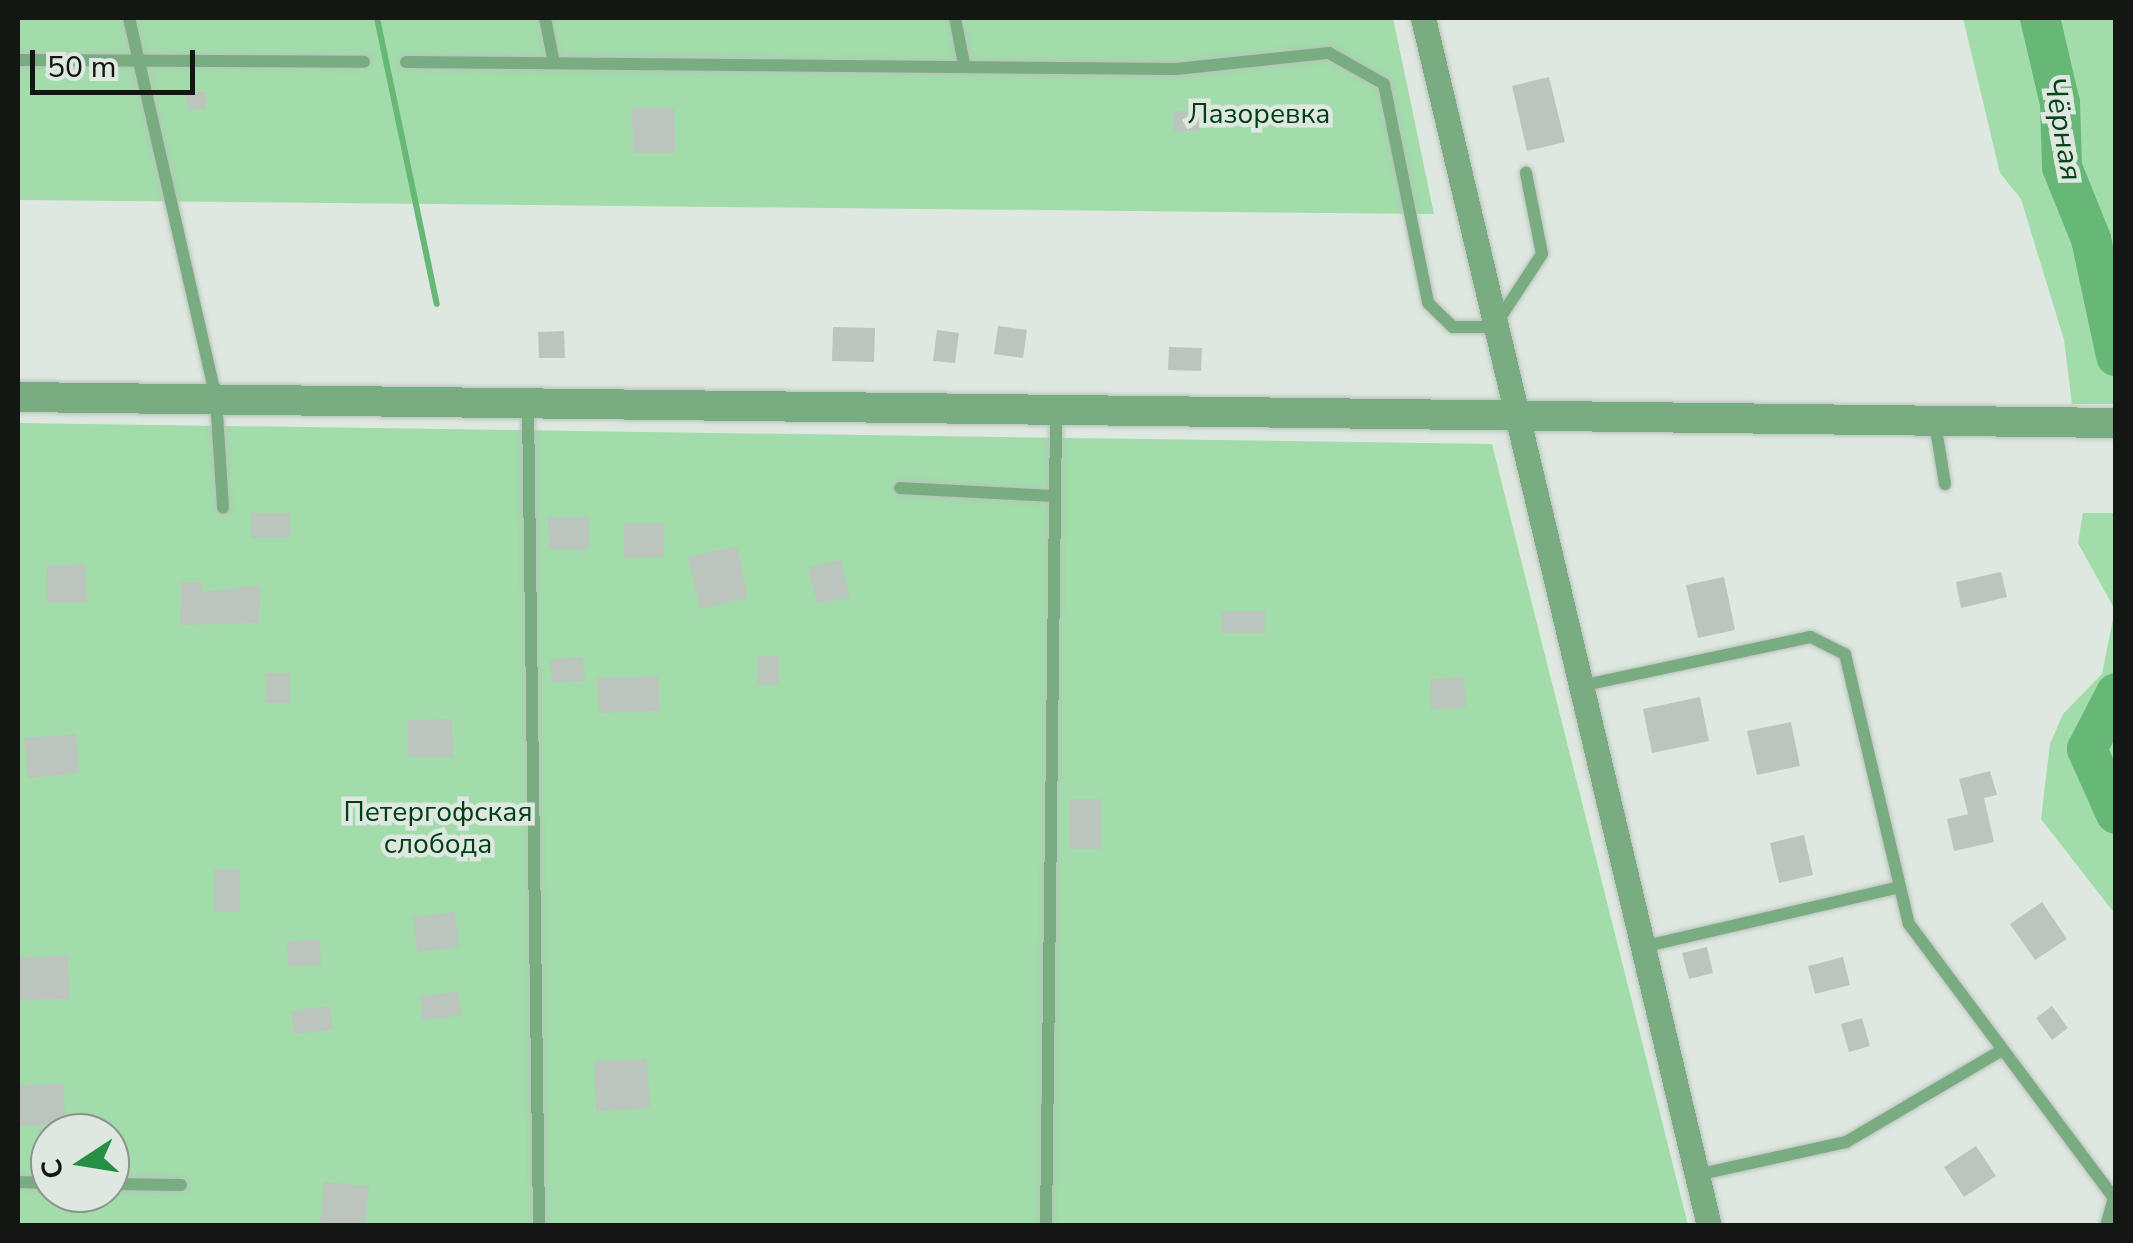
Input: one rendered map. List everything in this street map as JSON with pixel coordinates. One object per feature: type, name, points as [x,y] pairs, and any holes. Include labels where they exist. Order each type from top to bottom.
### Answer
[{"type":"street","points":[[1422,18],[1514,419],[1709,1226]]},
{"type":"street","points":[[18,396],[1056,414],[2103,422]]},
{"type":"lane","points":[[130,18],[216,399],[223,508]]},
{"type":"lane","points":[[545,18],[553,58]]},
{"type":"lane","points":[[955,18],[964,64]]},
{"type":"lane","points":[[406,62],[553,58],[1176,69],[1329,53],[1359,64],[1384,84],[1428,303],[1454,327],[1494,328],[1542,254],[1526,173]]},
{"type":"lane","points":[[18,60],[364,62]]},
{"type":"lane","points":[[528,405],[539,1226]]},
{"type":"lane","points":[[1046,1226],[1056,414]]},
{"type":"lane","points":[[1935,420],[1945,484]]},
{"type":"lane","points":[[900,488],[1053,496]]},
{"type":"lane","points":[[1580,686],[1811,637],[1845,654],[1896,888],[1908,924],[2114,1198],[2106,1226]]},
{"type":"lane","points":[[1642,948],[1896,888]]},
{"type":"lane","points":[[1696,1175],[1846,1142],[2002,1050]]},
{"type":"lane","points":[[130,1184],[181,1185]]},
{"type":"green space","name":"Лазоревка","points":[[18,18],[1393,18],[1434,214],[18,200]]},
{"type":"green space","points":[[1963,18],[2115,18],[2115,404],[2072,404],[2064,340],[2021,199],[2000,173]]},
{"type":"green space","name":"Петергофская слобода","points":[[18,423],[1492,444],[1688,1225],[18,1226]]},
{"type":"green space","points":[[2083,513],[2115,513],[2115,610],[2078,543]]},
{"type":"green space","points":[[2115,610],[2115,914],[2041,819],[2050,744],[2063,714],[2102,674]]},
{"type":"building","points":[[1549,77],[1565,142],[1527,151],[1512,86]]},
{"type":"building","points":[[187,92],[206,92],[206,109],[187,109]]},
{"type":"building","points":[[632,108],[674,108],[675,153],[633,153]]},
{"type":"building","points":[[1173,111],[1199,111],[1199,131],[1173,132]]},
{"type":"building","points":[[998,326],[1027,330],[1023,358],[994,354]]},
{"type":"building","points":[[833,327],[875,328],[874,362],[832,361]]},
{"type":"building","points":[[937,330],[959,333],[955,363],[933,361]]},
{"type":"building","points":[[564,331],[565,358],[539,358],[538,332]]},
{"type":"building","points":[[1169,347],[1202,348],[1201,371],[1168,370]]},
{"type":"building","points":[[251,513],[290,513],[290,538],[251,538]]},
{"type":"building","points":[[548,517],[589,517],[589,550],[549,549]]},
{"type":"building","points":[[624,523],[664,523],[664,557],[624,558]]},
{"type":"building","points":[[737,546],[748,598],[700,609],[688,557]]},
{"type":"building","points":[[841,560],[850,597],[817,604],[808,567]]},
{"type":"building","points":[[85,564],[87,602],[47,603],[46,566]]},
{"type":"building","points":[[2001,572],[2007,597],[1961,608],[1956,582]]},
{"type":"building","points":[[1724,577],[1735,630],[1698,638],[1686,585]]},
{"type":"building","points":[[181,582],[202,582],[202,592],[261,585],[259,623],[180,625]]},
{"type":"building","points":[[1222,611],[1265,611],[1265,633],[1221,633]]},
{"type":"building","points":[[779,656],[779,685],[758,685],[757,657]]},
{"type":"building","points":[[583,657],[585,681],[552,683],[550,659]]},
{"type":"building","points":[[266,673],[290,673],[290,703],[266,703]]},
{"type":"building","points":[[658,676],[660,711],[599,713],[597,678]]},
{"type":"building","points":[[1464,677],[1466,708],[1431,709],[1430,679]]},
{"type":"building","points":[[1700,697],[1709,741],[1652,753],[1643,709]]},
{"type":"building","points":[[452,719],[453,757],[408,757],[408,720]]},
{"type":"building","points":[[1791,722],[1800,766],[1757,775],[1747,731]]},
{"type":"building","points":[[76,734],[79,773],[28,778],[24,738]]},
{"type":"building","points":[[1990,771],[1997,795],[1984,798],[1994,842],[1954,851],[1947,819],[1968,814],[1959,779]]},
{"type":"building","points":[[1069,799],[1101,799],[1101,849],[1069,849]]},
{"type":"building","points":[[1804,835],[1813,875],[1779,883],[1770,843]]},
{"type":"building","points":[[214,869],[240,869],[240,912],[214,912]]},
{"type":"building","points":[[2042,902],[2067,939],[2035,960],[2010,924]]},
{"type":"building","points":[[455,912],[459,947],[417,952],[413,917]]},
{"type":"building","points":[[320,940],[321,965],[288,966],[287,941]]},
{"type":"building","points":[[1707,947],[1713,973],[1689,979],[1682,953]]},
{"type":"building","points":[[68,956],[69,999],[20,1000],[18,957]]},
{"type":"building","points":[[1843,957],[1850,985],[1815,994],[1808,966]]},
{"type":"building","points":[[458,991],[462,1015],[423,1021],[420,997]]},
{"type":"building","points":[[330,1006],[333,1030],[294,1034],[291,1011]]},
{"type":"building","points":[[2052,1006],[2068,1028],[2052,1040],[2036,1018]]},
{"type":"building","points":[[1862,1018],[1870,1046],[1849,1052],[1841,1024]]},
{"type":"building","points":[[647,1059],[650,1108],[596,1111],[594,1061]]},
{"type":"building","points":[[64,1084],[65,1113],[30,1113],[30,1126],[20,1126],[19,1085]]},
{"type":"building","points":[[1976,1146],[1996,1176],[1964,1197],[1944,1167]]},
{"type":"building","points":[[324,1182],[369,1186],[365,1226],[320,1226]]},
{"type":"waterway","points":[[377,18],[437,304]]},
{"type":"waterway","name":"Чёрная","points":[[2040,18],[2060,103],[2062,167],[2091,239],[2116,356]]},
{"type":"waterway","name":"Чёрная","points":[[2116,693],[2087,749],[2116,814]]}]
